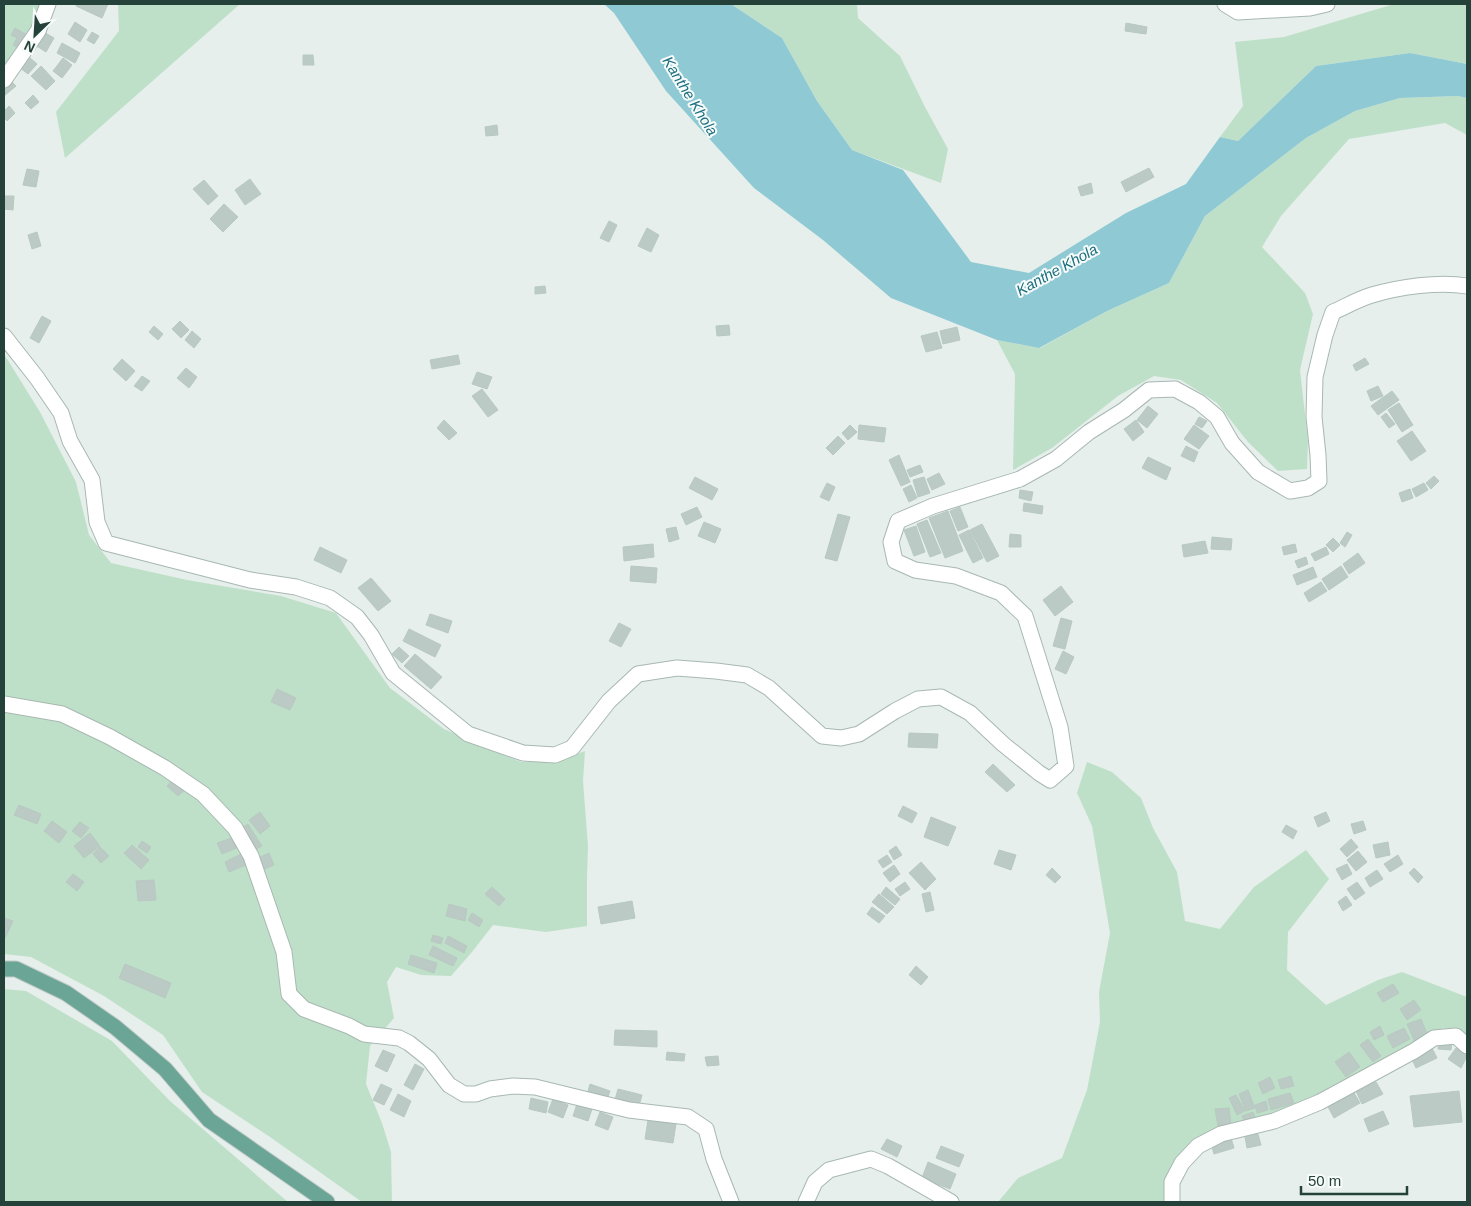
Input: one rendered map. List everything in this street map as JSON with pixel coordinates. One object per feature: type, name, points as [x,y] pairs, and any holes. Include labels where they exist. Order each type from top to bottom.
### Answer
[{"type":"main road","points":[[4,969],[16,969],[66,994],[116,1027],[165,1069],[208,1120],[327,1202]]},
{"type":"street","points":[[4,80],[38,31],[48,4]]},
{"type":"street","points":[[1225,4],[1238,12],[1310,8],[1327,4]]},
{"type":"street","points":[[4,336],[38,378],[61,413],[70,441],[92,480],[97,522],[106,543],[250,580],[296,587],[330,598],[356,617],[371,635],[393,673],[468,734],[523,752],[555,755],[572,748],[608,701],[638,674],[678,668],[716,670],[747,675],[769,688],[822,736],[841,738],[859,734],[918,699],[941,697],[970,713],[1017,756],[1050,780],[1066,766],[1060,727],[1026,616],[1002,593],[956,576],[915,570],[895,561],[891,542],[898,521],[933,506],[1020,479],[1056,459],[1089,432],[1124,410],[1149,390],[1175,389],[1199,402],[1217,417],[1232,443],[1258,472],[1290,491],[1308,488],[1319,481],[1314,417],[1315,377],[1332,312],[1372,295],[1419,285],[1454,283],[1467,286]]},
{"type":"street","points":[[4,704],[62,714],[134,750],[203,794],[235,828],[250,856],[284,952],[289,994],[304,1009],[349,1026],[364,1034],[399,1038],[409,1043],[429,1059],[449,1085],[464,1094],[476,1094],[490,1089],[513,1086],[535,1087],[629,1110],[688,1117],[706,1129],[714,1159],[731,1202]]},
{"type":"street","points":[[1172,1202],[1172,1182],[1182,1163],[1198,1146],[1221,1134],[1274,1121],[1320,1102],[1414,1051],[1434,1038],[1456,1036],[1467,1046]]},
{"type":"street","points":[[806,1202],[815,1182],[829,1170],[871,1159],[888,1166],[951,1202]]},
{"type":"green space","points":[[4,4],[53,4],[4,81]]},
{"type":"green space","points":[[118,4],[240,4],[65,158],[56,112],[119,31]]},
{"type":"green space","points":[[731,4],[857,4],[858,18],[900,56],[948,149],[941,183],[852,150],[817,101],[782,38]]},
{"type":"green space","points":[[1394,4],[1467,4],[1467,64],[1410,53],[1316,66],[1238,141],[1220,137],[1243,106],[1235,42],[1284,37]]},
{"type":"green space","points":[[1458,96],[1467,98],[1467,135],[1445,123],[1349,139],[1281,216],[1262,247],[1305,293],[1313,314],[1300,370],[1308,441],[1307,469],[1278,471],[1248,442],[1217,403],[1181,380],[1154,376],[1118,396],[1052,448],[1013,470],[1015,374],[997,340],[1040,348],[1107,311],[1169,283],[1205,216],[1306,138],[1355,111],[1400,98]]},
{"type":"green space","points":[[4,354],[40,412],[76,482],[89,535],[111,563],[187,580],[281,596],[336,613],[390,688],[444,729],[521,762],[555,762],[585,751],[583,781],[588,846],[587,926],[546,932],[493,925],[451,976],[421,975],[396,967],[387,982],[394,1018],[370,1046],[366,1084],[382,1123],[391,1152],[392,1202],[362,1202],[202,1092],[163,1035],[104,996],[31,957],[4,954]]},
{"type":"green space","points":[[1087,762],[1112,772],[1141,798],[1153,828],[1177,872],[1185,921],[1220,929],[1254,887],[1306,850],[1329,879],[1288,932],[1287,970],[1326,1005],[1378,980],[1402,972],[1467,997],[1467,1039],[1443,1028],[1423,1043],[1321,1096],[1188,1147],[1169,1172],[1165,1202],[998,1202],[1018,1178],[1062,1158],[1087,1090],[1100,1022],[1099,992],[1110,933],[1092,826],[1077,793]]},
{"type":"green space","points":[[4,989],[26,991],[112,1041],[170,1101],[288,1202],[4,1202]]},
{"type":"water","name":"Kanthe Khola","points":[[604,4],[731,4],[782,38],[817,101],[852,150],[903,170],[971,262],[1029,273],[1126,213],[1186,184],[1220,137],[1238,141],[1316,66],[1410,53],[1467,64],[1467,98],[1458,96],[1400,98],[1355,111],[1306,138],[1205,216],[1169,283],[1107,311],[1039,348],[997,340],[891,298],[823,240],[754,188],[666,91],[614,13]]},
{"type":"building","points":[[77,4],[108,4],[102,18],[76,6]]},
{"type":"building","points":[[75,22],[87,30],[80,42],[68,34]]},
{"type":"building","points":[[1126,23],[1147,27],[1146,34],[1125,31]]},
{"type":"building","points":[[15,28],[29,36],[21,50],[13,45],[17,38],[11,35]]},
{"type":"building","points":[[42,31],[54,38],[46,52],[35,45]]},
{"type":"building","points":[[92,32],[99,36],[94,44],[87,40]]},
{"type":"building","points":[[62,43],[80,53],[75,63],[57,53]]},
{"type":"building","points":[[303,55],[313,55],[314,65],[303,65]]},
{"type":"building","points":[[29,57],[37,64],[28,74],[20,68]]},
{"type":"building","points":[[63,58],[72,65],[62,78],[53,71]]},
{"type":"building","points":[[41,66],[55,81],[46,90],[31,76]]},
{"type":"building","points":[[9,79],[16,86],[4,96],[4,84]]},
{"type":"building","points":[[33,95],[39,102],[31,109],[25,103]]},
{"type":"building","points":[[9,106],[15,113],[7,121],[4,117],[4,111]]},
{"type":"building","points":[[497,125],[498,135],[486,136],[485,127]]},
{"type":"building","points":[[1149,168],[1154,177],[1126,192],[1121,182]]},
{"type":"building","points":[[27,169],[39,171],[36,187],[23,185]]},
{"type":"building","points":[[250,179],[261,194],[245,205],[235,190]]},
{"type":"building","points":[[204,180],[218,196],[208,205],[193,189]]},
{"type":"building","points":[[1091,183],[1093,193],[1081,196],[1078,187]]},
{"type":"building","points":[[4,196],[14,196],[13,210],[4,209]]},
{"type":"building","points":[[224,204],[238,217],[223,232],[210,219]]},
{"type":"building","points":[[609,221],[617,225],[609,242],[600,238]]},
{"type":"building","points":[[647,228],[659,235],[651,252],[638,246]]},
{"type":"building","points":[[37,232],[41,246],[32,249],[28,235]]},
{"type":"building","points":[[545,286],[546,293],[535,294],[535,287]]},
{"type":"building","points":[[42,316],[51,321],[39,343],[30,338]]},
{"type":"building","points":[[180,321],[189,330],[181,338],[172,329]]},
{"type":"building","points":[[729,325],[730,335],[717,336],[716,326]]},
{"type":"building","points":[[154,326],[163,334],[158,340],[149,332]]},
{"type":"building","points":[[957,327],[960,340],[943,344],[940,331]]},
{"type":"building","points":[[192,331],[201,339],[194,348],[185,340]]},
{"type":"building","points":[[937,332],[942,348],[926,352],[921,336]]},
{"type":"building","points":[[458,355],[460,364],[432,369],[430,360]]},
{"type":"building","points":[[1365,358],[1369,364],[1356,371],[1353,365]]},
{"type":"building","points":[[122,359],[135,371],[126,381],[113,369]]},
{"type":"building","points":[[186,368],[197,377],[189,388],[177,378]]},
{"type":"building","points":[[477,372],[492,377],[487,389],[472,384]]},
{"type":"building","points":[[142,376],[150,381],[142,391],[134,386]]},
{"type":"building","points":[[1378,386],[1383,396],[1371,401],[1367,391]]},
{"type":"building","points":[[482,389],[498,410],[488,417],[472,396]]},
{"type":"building","points":[[1392,391],[1399,400],[1378,415],[1371,406]]},
{"type":"building","points":[[1399,403],[1413,425],[1402,432],[1388,410]]},
{"type":"building","points":[[1148,406],[1158,414],[1147,428],[1137,420]]},
{"type":"building","points":[[1386,413],[1395,424],[1389,428],[1381,417]]},
{"type":"building","points":[[1199,417],[1207,421],[1202,428],[1195,424]]},
{"type":"building","points":[[444,420],[457,433],[449,440],[437,428]]},
{"type":"building","points":[[1136,420],[1144,432],[1133,441],[1124,429]]},
{"type":"building","points":[[850,425],[857,432],[848,440],[842,433]]},
{"type":"building","points":[[859,425],[886,428],[884,442],[858,439]]},
{"type":"building","points":[[1194,425],[1209,436],[1199,449],[1184,439]]},
{"type":"building","points":[[1412,431],[1426,451],[1411,461],[1397,441]]},
{"type":"building","points":[[838,436],[845,443],[833,455],[826,448]]},
{"type":"building","points":[[1186,446],[1198,452],[1194,462],[1181,456]]},
{"type":"building","points":[[899,455],[910,482],[901,486],[889,460]]},
{"type":"building","points":[[1148,457],[1171,468],[1166,480],[1142,468]]},
{"type":"building","points":[[920,465],[923,472],[910,477],[907,470]]},
{"type":"building","points":[[939,473],[945,484],[932,490],[927,479]]},
{"type":"building","points":[[1434,476],[1439,481],[1431,489],[1426,483]]},
{"type":"building","points":[[695,477],[718,489],[712,500],[689,488]]},
{"type":"building","points":[[924,477],[930,493],[918,497],[913,480]]},
{"type":"building","points":[[827,483],[835,487],[829,501],[820,497]]},
{"type":"building","points":[[1424,483],[1428,490],[1416,497],[1412,489]]},
{"type":"building","points":[[911,485],[917,498],[909,502],[903,489]]},
{"type":"building","points":[[1410,489],[1413,498],[1402,502],[1399,493]]},
{"type":"building","points":[[1020,490],[1033,492],[1031,501],[1019,498]]},
{"type":"building","points":[[1024,503],[1043,506],[1042,514],[1023,511]]},
{"type":"building","points":[[697,507],[702,517],[686,525],[681,514]]},
{"type":"building","points":[[960,507],[968,527],[958,531],[950,511]]},
{"type":"building","points":[[948,511],[963,551],[945,558],[929,518]]},
{"type":"building","points":[[838,514],[850,517],[837,561],[825,558]]},
{"type":"building","points":[[927,520],[941,553],[930,557],[917,524]]},
{"type":"building","points":[[704,522],[721,529],[715,543],[698,536]]},
{"type":"building","points":[[982,524],[999,556],[987,562],[970,530]]},
{"type":"building","points":[[916,526],[925,552],[914,556],[904,530]]},
{"type":"building","points":[[676,527],[679,539],[669,542],[666,529]]},
{"type":"building","points":[[969,530],[983,558],[973,563],[959,535]]},
{"type":"building","points":[[1347,532],[1352,535],[1345,547],[1340,543]]},
{"type":"building","points":[[1010,534],[1021,535],[1021,547],[1009,547]]},
{"type":"building","points":[[1212,537],[1232,539],[1231,550],[1211,549]]},
{"type":"building","points":[[1333,538],[1340,545],[1333,552],[1326,545]]},
{"type":"building","points":[[1205,541],[1208,553],[1184,557],[1182,545]]},
{"type":"building","points":[[653,544],[654,557],[624,561],[623,547]]},
{"type":"building","points":[[1295,544],[1297,552],[1284,555],[1282,547]]},
{"type":"building","points":[[320,547],[347,560],[341,573],[314,560]]},
{"type":"building","points":[[1326,547],[1329,554],[1315,561],[1311,554]]},
{"type":"building","points":[[1358,553],[1365,563],[1349,574],[1343,564]]},
{"type":"building","points":[[1306,557],[1308,564],[1298,568],[1295,561]]},
{"type":"building","points":[[631,566],[657,568],[656,583],[630,581]]},
{"type":"building","points":[[1341,566],[1348,577],[1329,590],[1322,579]]},
{"type":"building","points":[[1313,567],[1317,577],[1297,585],[1293,575]]},
{"type":"building","points":[[371,578],[391,601],[378,611],[358,588]]},
{"type":"building","points":[[1321,582],[1327,591],[1309,602],[1304,593]]},
{"type":"building","points":[[1061,586],[1073,602],[1055,616],[1043,600]]},
{"type":"building","points":[[430,614],[452,621],[448,633],[426,625]]},
{"type":"building","points":[[1061,618],[1072,621],[1065,649],[1053,646]]},
{"type":"building","points":[[619,623],[631,629],[621,647],[609,641]]},
{"type":"building","points":[[409,629],[441,645],[435,657],[403,641]]},
{"type":"building","points":[[399,647],[409,656],[402,663],[392,654]]},
{"type":"building","points":[[1063,651],[1074,657],[1066,674],[1055,669]]},
{"type":"building","points":[[415,654],[442,677],[431,689],[404,666]]},
{"type":"building","points":[[277,689],[296,698],[290,710],[271,702]]},
{"type":"building","points":[[909,733],[938,734],[937,748],[908,747]]},
{"type":"building","points":[[993,764],[1015,785],[1007,792],[985,772]]},
{"type":"building","points":[[174,778],[186,789],[178,796],[167,786]]},
{"type":"building","points":[[19,805],[41,814],[37,824],[14,815]]},
{"type":"building","points":[[903,806],[917,813],[912,823],[898,816]]},
{"type":"building","points":[[260,812],[270,826],[260,834],[249,820]]},
{"type":"building","points":[[1326,812],[1330,821],[1318,827],[1314,817]]},
{"type":"building","points":[[931,817],[956,827],[948,846],[924,837]]},
{"type":"building","points":[[52,821],[67,832],[59,843],[44,831]]},
{"type":"building","points":[[1363,821],[1366,830],[1354,834],[1351,824]]},
{"type":"building","points":[[80,822],[89,828],[81,838],[72,831]]},
{"type":"building","points":[[248,824],[262,846],[253,851],[240,829]]},
{"type":"building","points":[[1286,825],[1297,831],[1293,839],[1282,832]]},
{"type":"building","points":[[90,833],[100,846],[84,858],[74,846]]},
{"type":"building","points":[[234,837],[239,847],[222,854],[217,843]]},
{"type":"building","points":[[1351,839],[1358,847],[1347,857],[1340,849]]},
{"type":"building","points":[[142,841],[151,847],[147,853],[138,847]]},
{"type":"building","points":[[1388,842],[1390,855],[1376,858],[1373,845]]},
{"type":"building","points":[[132,845],[149,860],[141,869],[124,853]]},
{"type":"building","points":[[896,846],[902,855],[894,860],[889,851]]},
{"type":"building","points":[[100,847],[109,856],[101,863],[93,854]]},
{"type":"building","points":[[999,850],[1016,855],[1011,870],[994,864]]},
{"type":"building","points":[[1358,851],[1367,862],[1356,871],[1347,860]]},
{"type":"building","points":[[269,853],[274,865],[262,870],[258,858]]},
{"type":"building","points":[[241,854],[246,865],[229,872],[225,862]]},
{"type":"building","points":[[887,855],[892,862],[883,868],[878,861]]},
{"type":"building","points":[[1398,855],[1403,864],[1390,872],[1384,864]]},
{"type":"building","points":[[921,862],[936,879],[925,890],[909,873]]},
{"type":"building","points":[[1347,864],[1352,874],[1342,880],[1336,869]]},
{"type":"building","points":[[894,865],[900,874],[890,882],[883,873]]},
{"type":"building","points":[[1052,868],[1061,877],[1055,883],[1046,875]]},
{"type":"building","points":[[1414,868],[1423,877],[1418,883],[1409,873]]},
{"type":"building","points":[[1377,870],[1383,879],[1370,887],[1365,878]]},
{"type":"building","points":[[73,874],[84,882],[77,891],[66,882]]},
{"type":"building","points":[[154,880],[156,900],[138,901],[136,881]]},
{"type":"building","points":[[905,882],[910,889],[900,896],[895,889]]},
{"type":"building","points":[[1357,882],[1365,893],[1355,900],[1347,889]]},
{"type":"building","points":[[492,887],[505,899],[499,906],[485,894]]},
{"type":"building","points":[[886,887],[900,899],[895,905],[881,894]]},
{"type":"building","points":[[930,892],[934,910],[926,912],[922,894]]},
{"type":"building","points":[[879,894],[894,907],[887,914],[872,902]]},
{"type":"building","points":[[1346,896],[1352,905],[1343,911],[1338,902]]},
{"type":"building","points":[[632,901],[635,918],[601,924],[598,907]]},
{"type":"building","points":[[449,904],[467,909],[465,921],[446,916]]},
{"type":"building","points":[[872,907],[885,916],[879,923],[867,914]]},
{"type":"building","points":[[472,913],[483,920],[479,927],[468,920]]},
{"type":"building","points":[[4,918],[13,921],[5,938],[4,937]]},
{"type":"building","points":[[433,935],[443,938],[441,944],[431,941]]},
{"type":"building","points":[[448,936],[467,946],[464,953],[445,943]]},
{"type":"building","points":[[433,946],[457,958],[453,966],[429,955]]},
{"type":"building","points":[[411,955],[437,963],[434,973],[408,964]]},
{"type":"building","points":[[125,964],[171,983],[165,998],[119,978]]},
{"type":"building","points":[[916,966],[928,977],[921,985],[909,975]]},
{"type":"building","points":[[1393,984],[1399,993],[1383,1002],[1377,993]]},
{"type":"building","points":[[1414,1000],[1421,1010],[1407,1020],[1400,1009]]},
{"type":"building","points":[[1421,1019],[1428,1036],[1415,1042],[1407,1024]]},
{"type":"building","points":[[1380,1026],[1384,1035],[1374,1040],[1370,1032]]},
{"type":"building","points":[[1404,1028],[1410,1039],[1393,1048],[1387,1036]]},
{"type":"building","points":[[615,1030],[657,1031],[657,1047],[614,1045]]},
{"type":"building","points":[[1368,1039],[1381,1056],[1373,1062],[1360,1045]]},
{"type":"building","points":[[1439,1040],[1452,1042],[1451,1050],[1438,1049]]},
{"type":"building","points":[[1432,1048],[1437,1058],[1416,1068],[1411,1057]]},
{"type":"building","points":[[1456,1048],[1467,1056],[1461,1068],[1448,1059]]},
{"type":"building","points":[[383,1050],[395,1055],[387,1072],[375,1066]]},
{"type":"building","points":[[667,1052],[685,1054],[684,1061],[666,1060]]},
{"type":"building","points":[[1349,1052],[1360,1067],[1346,1077],[1335,1062]]},
{"type":"building","points":[[718,1056],[719,1065],[707,1066],[705,1057]]},
{"type":"building","points":[[415,1064],[424,1069],[413,1090],[404,1085]]},
{"type":"building","points":[[1291,1076],[1294,1086],[1281,1089],[1278,1080]]},
{"type":"building","points":[[1270,1077],[1275,1088],[1263,1094],[1258,1083]]},
{"type":"building","points":[[1376,1082],[1383,1094],[1362,1104],[1356,1091]]},
{"type":"building","points":[[381,1084],[392,1089],[384,1105],[373,1100]]},
{"type":"building","points":[[590,1084],[610,1091],[606,1102],[587,1095]]},
{"type":"building","points":[[618,1089],[642,1095],[639,1106],[615,1100]]},
{"type":"building","points":[[1248,1090],[1255,1108],[1246,1111],[1239,1094]]},
{"type":"building","points":[[1353,1091],[1360,1103],[1334,1118],[1327,1105]]},
{"type":"building","points":[[1459,1091],[1462,1122],[1414,1127],[1410,1096]]},
{"type":"building","points":[[1290,1093],[1294,1103],[1271,1110],[1268,1099]]},
{"type":"building","points":[[398,1094],[411,1101],[404,1117],[390,1110]]},
{"type":"building","points":[[1236,1095],[1245,1111],[1237,1115],[1229,1098]]},
{"type":"building","points":[[531,1098],[548,1102],[546,1113],[529,1109]]},
{"type":"building","points":[[553,1099],[568,1105],[563,1118],[548,1112]]},
{"type":"building","points":[[1266,1101],[1268,1110],[1257,1113],[1255,1105]]},
{"type":"building","points":[[577,1104],[592,1109],[588,1121],[573,1116]]},
{"type":"building","points":[[1229,1108],[1231,1124],[1218,1126],[1215,1109]]},
{"type":"building","points":[[1383,1111],[1389,1124],[1369,1132],[1364,1119]]},
{"type":"building","points":[[600,1112],[613,1117],[608,1130],[595,1125]]},
{"type":"building","points":[[1253,1112],[1256,1120],[1246,1125],[1242,1116]]},
{"type":"building","points":[[648,1120],[676,1124],[673,1143],[645,1139]]},
{"type":"building","points":[[1258,1134],[1261,1145],[1247,1148],[1245,1137]]},
{"type":"building","points":[[1231,1138],[1234,1148],[1214,1154],[1211,1143]]},
{"type":"building","points":[[887,1139],[902,1146],[897,1157],[881,1149]]},
{"type":"building","points":[[941,1146],[964,1155],[959,1167],[936,1158]]},
{"type":"building","points":[[928,1162],[956,1174],[950,1189],[922,1178]]}]
